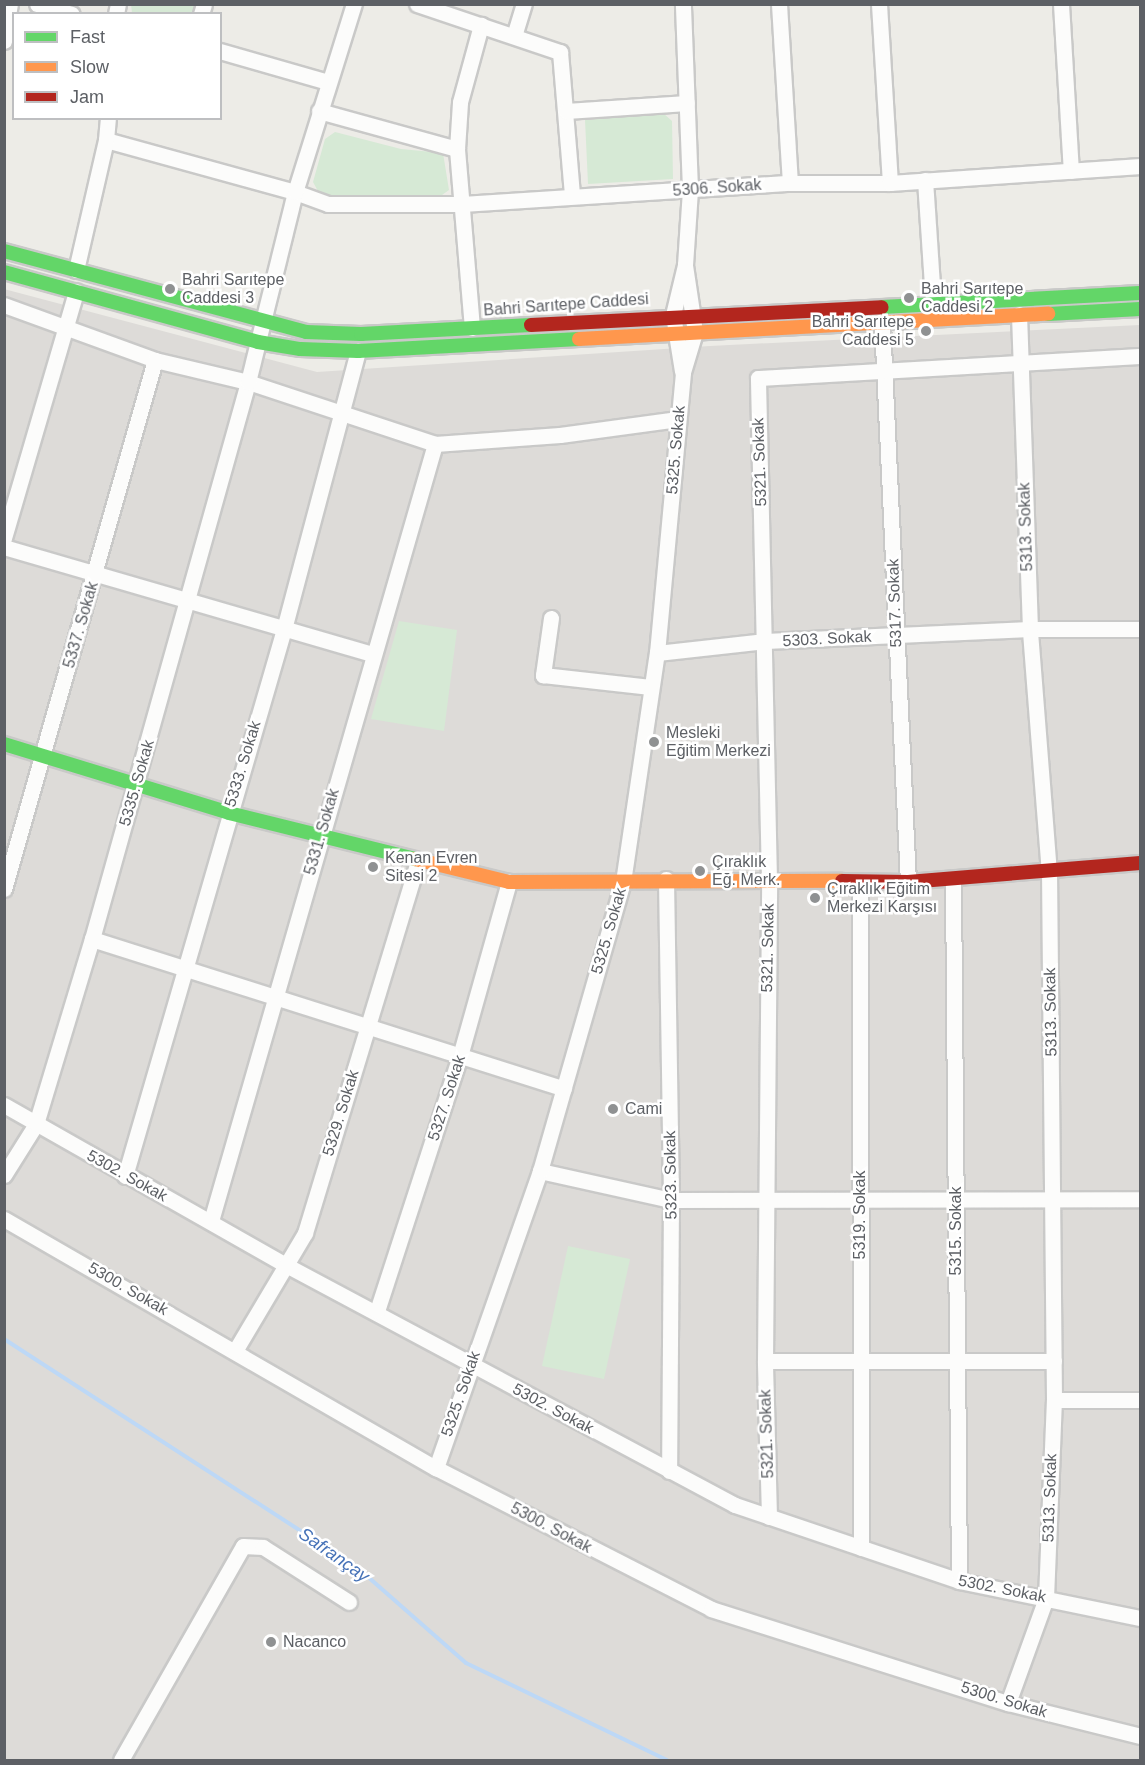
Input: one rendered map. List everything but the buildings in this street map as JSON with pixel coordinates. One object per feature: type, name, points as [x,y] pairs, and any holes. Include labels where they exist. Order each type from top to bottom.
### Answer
[{"type":"main road","name":"Bahri Sarıtepe Caddesi","points":[[4,251],[262,323],[306,332],[361,334],[673,315],[1140,292]]},
{"type":"main road","name":"Bahri Sarıtepe Caddesi","points":[[4,272],[280,347],[358,351],[1140,309]]},
{"type":"main road","points":[[4,744],[229,813],[418,862],[509,882],[623,882],[666,879],[908,882],[1050,873],[1140,864]]},
{"type":"street","points":[[4,41],[10,4]]},
{"type":"street","points":[[37,4],[65,12]]},
{"type":"street","name":"5335. Sokak","points":[[4,1175],[36,1124],[92,939],[248,382],[295,192],[354,4]]},
{"type":"street","points":[[417,4],[561,52],[572,196]]},
{"type":"street","points":[[514,36],[524,4]]},
{"type":"street","points":[[683,4],[690,189],[685,265],[673,315],[683,372]]},
{"type":"street","points":[[779,4],[790,183]]},
{"type":"street","points":[[879,4],[890,183]]},
{"type":"street","points":[[1061,4],[1071,171]]},
{"type":"street","points":[[472,328],[457,149],[460,102],[481,25]]},
{"type":"street","points":[[222,52],[328,82]]},
{"type":"street","points":[[566,111],[687,103]]},
{"type":"street","points":[[319,111],[457,149]]},
{"type":"street","points":[[76,270],[106,140],[108,120]]},
{"type":"street","name":"5306. Sokak","points":[[106,140],[295,192],[328,204],[462,204],[790,183],[890,183],[1140,166]]},
{"type":"street","points":[[925,180],[933,302]]},
{"type":"street","points":[[683,372],[695,332],[695,314],[685,265]]},
{"type":"street","points":[[4,538],[76,291]]},
{"type":"street","points":[[4,305],[65,325],[155,360],[248,382],[435,444],[560,435],[678,419]]},
{"type":"street","name":"5313. Sokak","points":[[1008,1703],[1046,1598],[1054,1400],[1050,873],[1030,629],[1019,314]]},
{"type":"street","name":"5317. Sokak","points":[[882,323],[908,882]]},
{"type":"street","name":"5333. Sokak","points":[[125,1176],[183,966],[284,629],[344,412],[358,351]]},
{"type":"street","points":[[885,370],[1140,356]]},
{"type":"street","name":"5337. Sokak","points":[[4,889],[155,360]]},
{"type":"street","name":"5321. Sokak","points":[[769,1517],[765,1361],[769,880],[758,378],[885,370]]},
{"type":"street","name":"5325. Sokak","points":[[436,1468],[540,1171],[623,882],[650,687],[657,653],[683,372]]},
{"type":"street","name":"5331. Sokak","points":[[211,1221],[372,654],[435,444]]},
{"type":"street","points":[[4,547],[372,654]]},
{"type":"street","points":[[552,618],[543,675],[650,687]]},
{"type":"street","name":"5303. Sokak","points":[[657,653],[765,642],[896,635],[1030,629],[1140,629]]},
{"type":"street","name":"5329. Sokak","points":[[236,1351],[284,1264],[305,1233],[418,862]]},
{"type":"street","name":"5323. Sokak","points":[[666,879],[671,1200],[669,1471]]},
{"type":"street","name":"5315. Sokak","points":[[953,880],[957,1199],[955,1362],[959,1581]]},
{"type":"street","name":"5327. Sokak","points":[[377,1311],[460,1056],[509,882]]},
{"type":"street","name":"5319. Sokak","points":[[860,882],[861,1548]]},
{"type":"street","points":[[92,939],[275,994],[366,1028],[564,1089]]},
{"type":"street","name":"5302. Sokak","points":[[4,1105],[125,1176],[211,1221],[284,1264],[377,1311],[735,1505],[959,1581],[1140,1618]]},
{"type":"street","points":[[540,1171],[671,1200],[957,1199],[1053,1202],[1140,1199]]},
{"type":"street","name":"5300. Sokak","points":[[4,1220],[236,1351],[436,1468],[711,1609],[1008,1703],[1140,1736]]},
{"type":"street","points":[[765,1361],[1054,1361]]},
{"type":"street","points":[[1054,1400],[1140,1400]]},
{"type":"street","points":[[121,1761],[243,1546],[263,1547],[349,1602]]},
{"type":"shaded area","points":[[4,289],[317,372],[710,346],[1140,325],[1140,1760],[5,1760]]},
{"type":"green space","points":[[131,4],[196,5],[194,12],[132,12]]},
{"type":"green space","points":[[663,113],[672,121],[673,179],[588,184],[585,120]]},
{"type":"green space","points":[[335,132],[401,149],[443,153],[449,190],[442,195],[380,202],[347,201],[319,193],[313,182],[325,139]]},
{"type":"green space","points":[[399,621],[457,630],[444,731],[371,719]]},
{"type":"green space","points":[[568,1246],[630,1259],[604,1379],[542,1366]]},
{"type":"waterway","name":"Safrançay","points":[[4,1339],[359,1569],[466,1663],[667,1760]]},
{"type":"traffic: fast","points":[[4,251],[306,332],[361,334],[531,325]]},
{"type":"traffic: fast","points":[[4,272],[258,342],[300,349],[358,351],[579,339]]},
{"type":"traffic: fast","points":[[882,307],[1140,293]]},
{"type":"traffic: fast","points":[[1048,314],[1140,309]]},
{"type":"traffic: fast","points":[[4,744],[229,813],[415,859]]},
{"type":"traffic: slow","points":[[579,339],[1048,314]]},
{"type":"traffic: slow","points":[[415,859],[509,882],[842,881]]},
{"type":"traffic: jam","points":[[531,325],[882,307]]},
{"type":"traffic: jam","points":[[842,881],[908,882],[1140,863]]},
{"type":"place","name":"Bahri Sarıtepe Caddesi 3","points":[[170,289]]},
{"type":"place","name":"Bahri Sarıtepe Caddesi 2","points":[[909,298]]},
{"type":"place","name":"Bahri Sarıtepe Caddesi 5","points":[[926,331]]},
{"type":"place","name":"Mesleki Eğitim Merkezi","points":[[654,742]]},
{"type":"place","name":"Kenan Evren Sitesi 2","points":[[373,867]]},
{"type":"place","name":"Çıraklık Eğ. Merk.","points":[[700,871]]},
{"type":"place","name":"Çıraklık Eğitim Merkezi Karşısı","points":[[815,898]]},
{"type":"place","name":"Cami","points":[[613,1109]]},
{"type":"place","name":"Nacanco","points":[[271,1642]]}]
